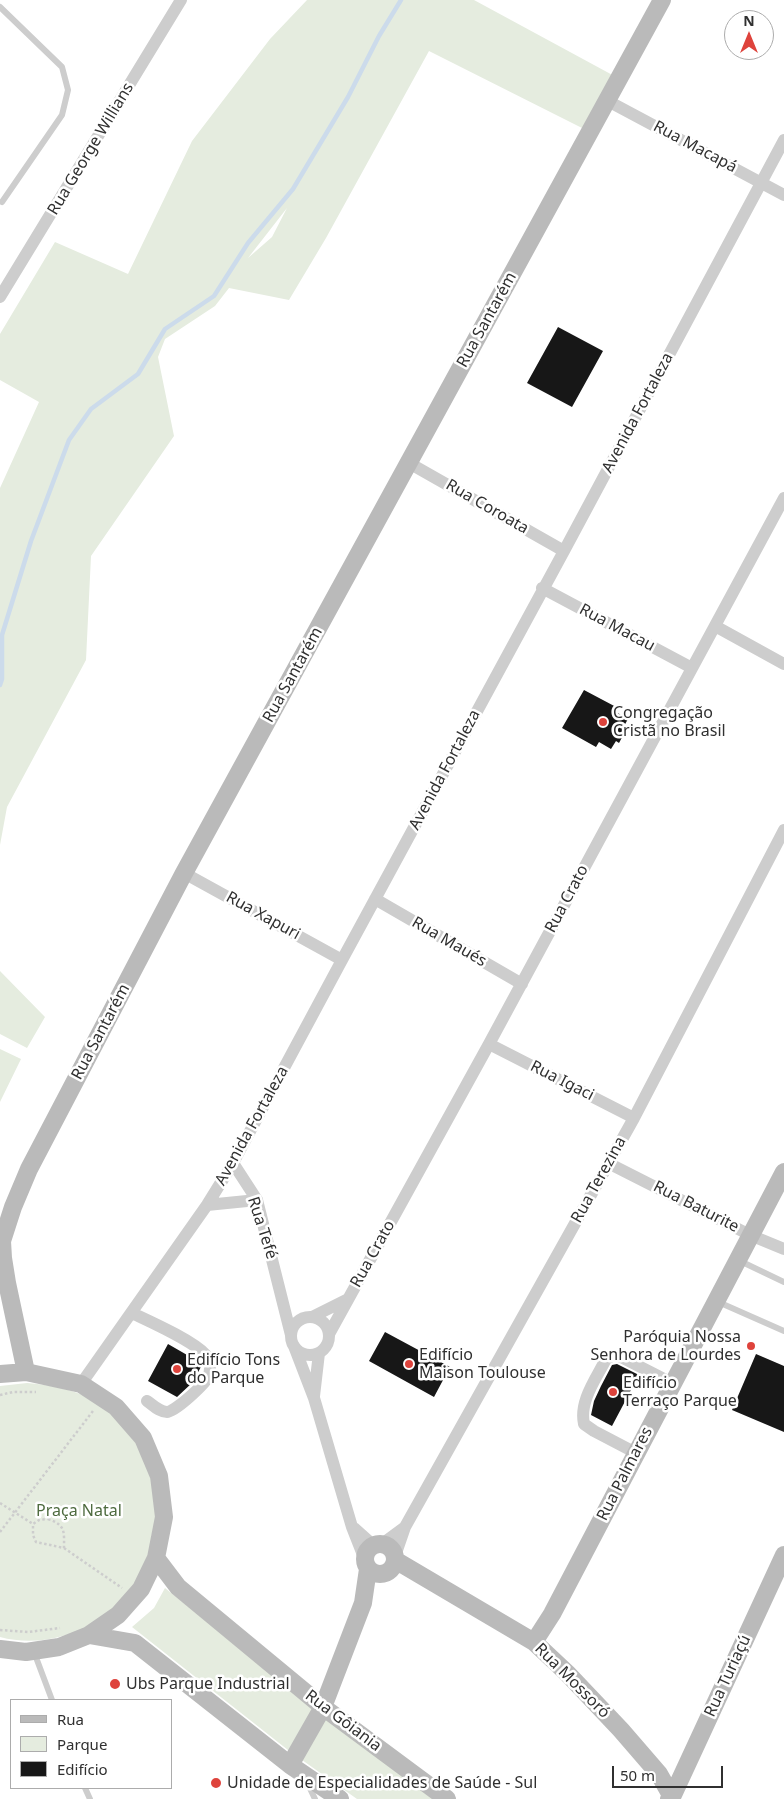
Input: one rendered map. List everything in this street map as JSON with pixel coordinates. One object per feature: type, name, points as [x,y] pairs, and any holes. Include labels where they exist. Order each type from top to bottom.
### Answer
[{"type":"street","name":"Rua George Willians","points":[[0,297],[181,0]]},
{"type":"street","name":"Rua Santarém","points":[[26,1372],[3,1258],[2,1241],[13,1207],[30,1169],[184,873],[662,0]]},
{"type":"street","name":"Rua Macapá","points":[[606,100],[784,195]]},
{"type":"street","name":"Avenida Fortaleza","points":[[82,1384],[234,1164],[784,140]]},
{"type":"street","name":"Rua Coroata","points":[[409,463],[564,551]]},
{"type":"street","name":"Rua Crato","points":[[329,1334],[490,1044],[784,498]]},
{"type":"street","name":"Rua Macau","points":[[542,588],[692,668]]},
{"type":"street","points":[[715,626],[784,664]]},
{"type":"street","name":"Rua Terezina","points":[[297,1770],[380,1558],[406,1527],[634,1118],[784,830]]},
{"type":"street","name":"Rua Xapuri","points":[[184,873],[342,960]]},
{"type":"street","name":"Rua Maués","points":[[376,899],[522,984]]},
{"type":"street","name":"Rua Igaci","points":[[490,1044],[634,1118]]},
{"type":"street","name":"Rua Baturite","points":[[608,1163],[750,1235],[784,1249]]},
{"type":"street","name":"Rua Tefé","points":[[234,1164],[257,1200],[292,1341],[314,1398],[352,1527],[380,1558]]},
{"type":"street","name":"Rua Palmares","points":[[534,1642],[552,1614],[784,1172]]},
{"type":"street","points":[[207,1205],[257,1200]]},
{"type":"street","points":[[282,1296],[309,1318],[324,1323],[329,1334],[327,1345],[319,1353],[308,1355],[302,1354],[292,1341],[295,1324],[309,1318]]},
{"type":"street","name":"Rua Crato","points":[[309,1318],[348,1299]]},
{"type":"street","points":[[132,1313],[161,1327],[199,1350],[207,1356],[210,1365],[208,1378],[176,1409],[168,1412],[160,1410],[147,1401]]},
{"type":"street","name":"Rua Tefé","points":[[314,1398],[319,1353]]},
{"type":"street","points":[[636,1453],[584,1424],[582,1414],[584,1402],[606,1359],[612,1356],[619,1356],[672,1383]]},
{"type":"street","points":[[0,1374],[26,1372],[82,1384],[116,1407],[143,1438],[159,1476],[164,1517],[156,1558],[141,1589],[118,1615],[90,1635],[59,1647],[26,1652],[0,1649]]},
{"type":"street","name":"Rua Turiaçú","points":[[672,1798],[779,1579],[784,1555]]},
{"type":"street","name":"Rua Gôiania","points":[[156,1558],[178,1587],[323,1707],[447,1799]]},
{"type":"street","name":"Rua Mossoró","points":[[380,1558],[534,1642],[567,1673],[621,1730],[658,1774],[672,1798]]},
{"type":"street","points":[[90,1635],[135,1643],[297,1770],[340,1799]]},
{"type":"lane","points":[[0,7],[62,67],[68,90],[62,115],[2,202]]},
{"type":"lane","points":[[737,1259],[784,1282]]},
{"type":"lane","points":[[715,1301],[784,1331]]},
{"type":"lane","points":[[33,1651],[52,1699]]},
{"type":"lane","points":[[297,1770],[315,1799]]},
{"type":"path","points":[[0,1395],[13,1392],[40,1392]]},
{"type":"path","points":[[89,1407],[100,1413]]},
{"type":"path","points":[[0,1532],[94,1410]]},
{"type":"path","points":[[0,1503],[33,1524]]},
{"type":"path","points":[[33,1524],[39,1520],[48,1519],[58,1523],[64,1530],[64,1548]]},
{"type":"path","points":[[33,1524],[33,1535],[36,1542],[64,1548],[123,1589]]},
{"type":"path","points":[[119,1594],[127,1582]]},
{"type":"path","points":[[0,1630],[28,1632],[55,1630],[64,1626]]},
{"type":"green space","points":[[307,0],[474,0],[618,78],[584,129],[429,51],[326,238],[289,300],[229,288],[215,306],[165,339],[158,357],[174,436],[91,556],[86,660],[7,807],[0,845],[0,488],[39,402],[0,380],[0,334],[55,242],[128,274],[192,141],[270,39]],"holes":[[[287,208],[272,237],[248,258]]]},
{"type":"green space","points":[[0,971],[45,1017],[27,1048],[0,1034]]},
{"type":"green space","points":[[0,1049],[21,1059],[0,1102]]},
{"type":"green space","name":"Praça Natal","points":[[27,1383],[66,1389],[89,1398],[113,1414],[132,1436],[147,1462],[158,1505],[145,1568],[134,1587],[120,1603],[104,1617],[64,1636],[43,1640],[21,1641],[0,1637],[0,1386]]},
{"type":"green space","points":[[165,1588],[313,1706],[434,1799],[357,1799],[288,1750],[132,1627],[154,1608]]},
{"type":"building","points":[[558,327],[603,351],[572,407],[527,383]]},
{"type":"building","name":"Congregação Cristã no Brasil","points":[[584,690],[618,708],[616,712],[628,719],[624,726],[627,728],[619,743],[616,741],[611,749],[599,742],[596,747],[562,728]]},
{"type":"building","name":"Edifício Maison Toulouse","points":[[385,1332],[450,1367],[434,1397],[369,1361]]},
{"type":"building","name":"Edifício Tons do Parque","points":[[168,1344],[202,1365],[192,1383],[177,1397],[148,1381]]},
{"type":"building","points":[[756,1354],[784,1366],[784,1432],[732,1410]]},
{"type":"building","name":"Edifício Terraço Parque","points":[[617,1364],[639,1375],[612,1426],[591,1415],[594,1401],[601,1386],[612,1365]]},
{"type":"waterway","points":[[0,685],[2,679],[2,635],[31,541],[69,440],[91,409],[138,374],[165,329],[214,296],[248,243],[293,189],[348,97],[379,36],[401,0]]},
{"type":"place","name":"Congregação Cristã no Brasil","points":[[603,722]]},
{"type":"place","name":"Paróquia Nossa Senhora de Lourdes","points":[[751,1346]]},
{"type":"place","name":"Edifício Maison Toulouse","points":[[409,1364]]},
{"type":"place","name":"Edifício Tons do Parque","points":[[177,1369]]},
{"type":"place","name":"Edifício Terraço Parque","points":[[613,1392]]},
{"type":"place","name":"Ubs Parque Industrial","points":[[115,1684]]},
{"type":"place","name":"Unidade de Especialidades de Saúde - Sul","points":[[216,1783]]}]
